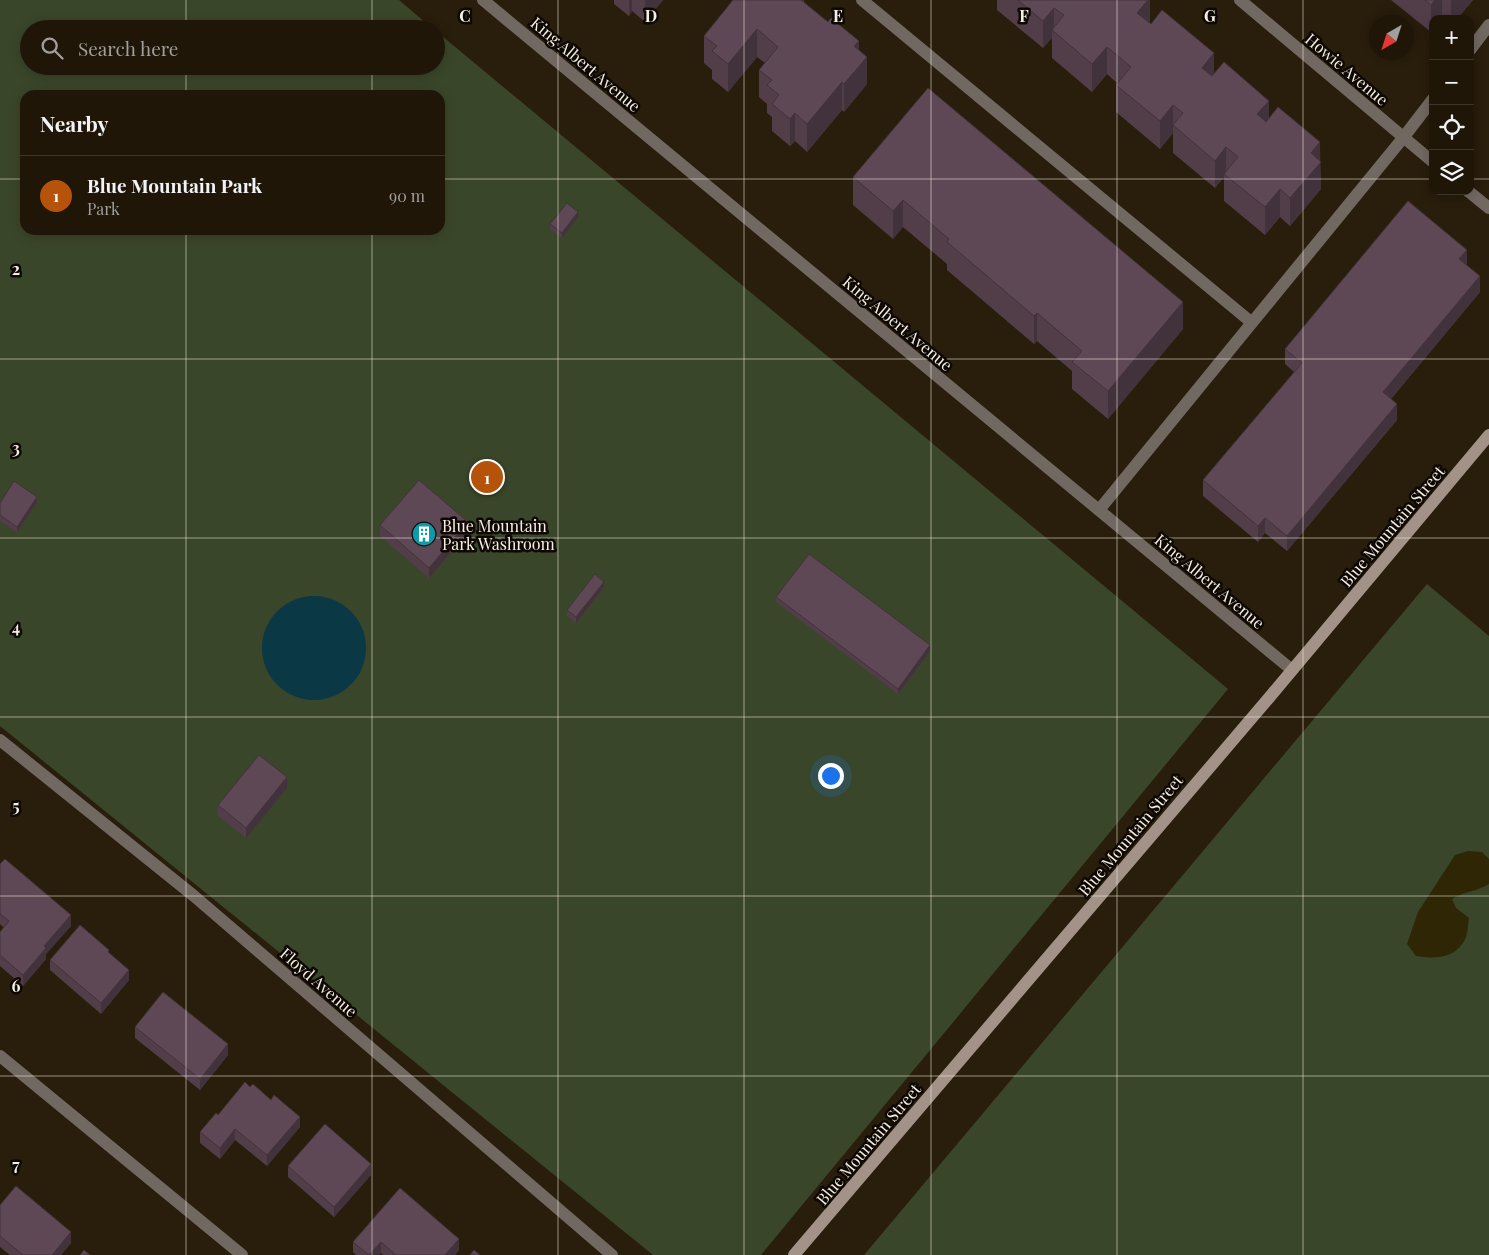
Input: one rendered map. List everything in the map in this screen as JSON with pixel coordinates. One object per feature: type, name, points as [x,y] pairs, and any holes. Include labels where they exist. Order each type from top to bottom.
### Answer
[{"type":"main road","name":"Blue Mountain Street","points":[[794,1255],[1292,670],[1489,435]]},
{"type":"street","name":"King Albert Avenue","points":[[483,0],[1292,670]]},
{"type":"street","points":[[862,0],[1251,322]]},
{"type":"street","name":"Howie Avenue","points":[[1240,0],[1429,159]]},
{"type":"street","points":[[1474,45],[1489,25]]},
{"type":"street","points":[[1099,510],[1403,138],[1429,103]]},
{"type":"street","points":[[1473,195],[1489,208]]},
{"type":"street","name":"Floyd Avenue","points":[[0,740],[194,896],[612,1255]]},
{"type":"street","points":[[0,1056],[242,1255]]},
{"type":"green space","points":[[0,0],[399,0],[422,20],[20,20],[20,75],[445,75],[445,38],[1228,689],[761,1255],[653,1255],[0,726]]},
{"type":"green space","points":[[1427,584],[1489,636],[1489,1255],[864,1255]]},
{"type":"sand","points":[[1468,851],[1482,852],[1489,859],[1489,884],[1452,899],[1456,908],[1469,918],[1466,937],[1457,950],[1445,956],[1416,956],[1407,944],[1418,912],[1455,855]]},
{"type":"water","points":[[314,596],[334,600],[351,611],[362,628],[366,648],[362,668],[351,685],[334,696],[314,700],[294,696],[277,685],[266,668],[262,648],[266,628],[277,611],[294,600]]},
{"type":"building","points":[[733,0],[801,0],[828,22],[831,18],[859,41],[854,46],[867,57],[844,84],[842,82],[807,124],[795,113],[790,119],[772,104],[779,95],[767,85],[772,80],[759,70],[778,47],[757,29],[728,64],[712,51],[717,46],[704,36]]},
{"type":"building","points":[[1018,0],[1148,0],[1137,13],[1151,24],[1162,10],[1214,53],[1202,68],[1212,76],[1224,62],[1269,101],[1257,114],[1266,122],[1278,107],[1320,142],[1311,153],[1321,162],[1290,198],[1280,189],[1265,207],[1224,174],[1238,157],[1226,147],[1215,161],[1173,125],[1183,113],[1173,105],[1160,121],[1116,85],[1131,67],[1107,47],[1092,64],[1052,30],[1064,15],[1054,8],[1043,21]]},
{"type":"building","points":[[1425,0],[1435,0],[1431,5]]},
{"type":"building","points":[[928,88],[1183,302],[1108,391],[1072,362],[1082,351],[1037,313],[1034,316],[947,242],[949,239],[903,200],[893,211],[853,177]]},
{"type":"building","points":[[1408,201],[1467,250],[1459,259],[1480,276],[1383,392],[1397,404],[1287,536],[1265,518],[1258,526],[1203,480],[1302,363],[1285,349]]},
{"type":"building","points":[[567,203],[578,212],[562,233],[550,224]]},
{"type":"building","name":"Blue Mountain Park Washroom","points":[[419,480],[468,522],[429,568],[380,525]]},
{"type":"building","points":[[14,481],[37,497],[17,527],[0,515],[0,503]]},
{"type":"building","points":[[809,554],[930,645],[898,689],[776,597]]},
{"type":"building","points":[[595,574],[604,582],[576,617],[567,610]]},
{"type":"building","points":[[259,755],[287,777],[246,828],[218,805]]},
{"type":"building","points":[[5,859],[71,915],[44,946],[46,948],[23,975],[0,955],[0,932],[9,921],[0,914],[0,864]]},
{"type":"building","points":[[80,925],[129,970],[101,1003],[50,960]]},
{"type":"building","points":[[163,992],[228,1044],[200,1079],[135,1027]]},
{"type":"building","points":[[245,1082],[250,1087],[253,1084],[271,1100],[274,1095],[300,1117],[267,1155],[235,1129],[220,1148],[200,1132],[216,1113],[218,1115]]},
{"type":"building","points":[[325,1124],[371,1164],[334,1207],[288,1166]]},
{"type":"building","points":[[16,1186],[71,1232],[52,1255],[23,1255],[0,1236],[0,1205]]},
{"type":"building","points":[[400,1188],[459,1239],[445,1255],[396,1255],[381,1242],[369,1255],[353,1242]]},
{"type":"building","points":[[84,1250],[90,1255],[80,1255]]},
{"type":"building","points":[[474,1250],[480,1255],[470,1255]]},
{"type":"place","name":"Blue Mountain Park","points":[[487,477]]},
{"type":"place","name":"Blue Mountain Park Washroom","points":[[424,534]]}]
